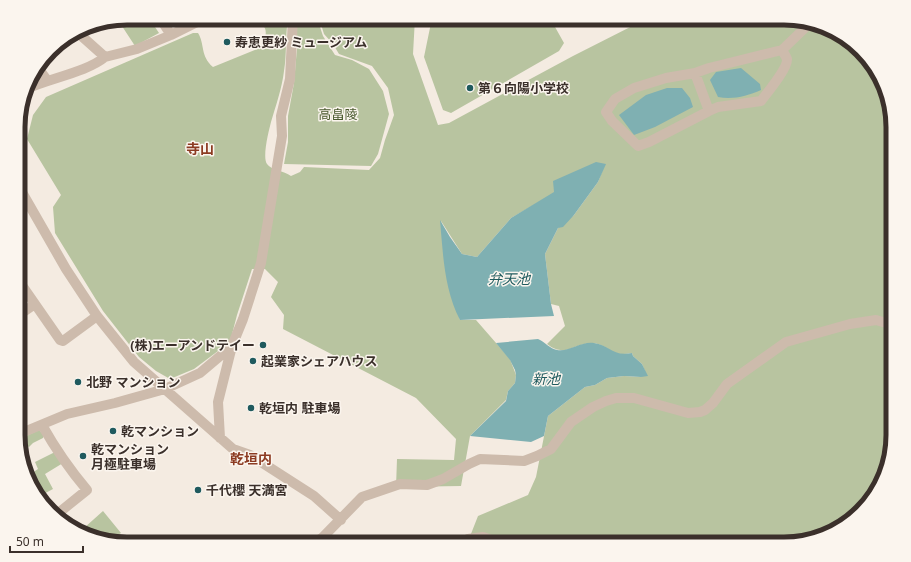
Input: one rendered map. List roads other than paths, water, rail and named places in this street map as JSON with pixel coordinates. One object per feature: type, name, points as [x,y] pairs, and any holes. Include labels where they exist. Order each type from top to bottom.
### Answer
[{"type":"street","points":[[165,25],[171,35]]},
{"type":"street","points":[[34,85],[97,64],[105,57],[137,49],[190,25]]},
{"type":"street","points":[[220,438],[218,402],[232,346],[244,320],[261,263],[280,155],[282,136],[281,116],[290,79],[293,25]]},
{"type":"street","points":[[782,50],[787,59],[785,65],[770,90],[761,101],[718,107],[649,142],[638,146],[612,121],[606,112],[615,99],[634,88],[666,78],[695,73],[709,68],[782,50],[806,28]]},
{"type":"street","points":[[82,36],[105,57]]},
{"type":"street","points":[[41,72],[47,80]]},
{"type":"street","points":[[695,73],[709,111]]},
{"type":"street","points":[[25,197],[66,269],[97,316],[134,362],[234,449],[250,455],[314,496],[341,520]]},
{"type":"street","points":[[25,290],[60,340],[63,341],[97,316]]},
{"type":"street","points":[[25,311],[35,304]]},
{"type":"street","points":[[329,537],[341,520],[362,497],[400,484],[427,485],[443,479],[480,459],[524,461],[551,449],[571,422],[593,407],[606,401],[616,398],[634,398],[688,413],[700,412],[705,410],[713,403],[727,384],[786,342],[850,324],[876,320],[886,323]]},
{"type":"street","points":[[25,432],[67,414],[116,403],[165,389],[200,373],[232,346]]},
{"type":"street","points":[[42,425],[52,443],[75,476],[87,490],[60,511]]},
{"type":"water","points":[[741,68],[760,84],[761,90],[740,97],[718,97],[710,80],[716,72]]},
{"type":"water","points":[[667,88],[682,88],[690,98],[693,107],[655,127],[634,135],[619,115],[646,95]]},
{"type":"water","name":"弁天池","points":[[596,162],[606,164],[598,182],[574,215],[563,227],[558,228],[545,254],[551,304],[554,316],[460,320],[447,284],[440,220],[462,254],[477,257],[511,218],[554,192],[553,181]]},
{"type":"water","name":"新池","points":[[538,339],[557,350],[594,343],[615,352],[625,354],[632,353],[633,356],[642,364],[648,376],[607,378],[595,385],[585,387],[548,416],[544,436],[531,442],[470,436],[506,401],[508,391],[515,383],[515,370],[510,360],[496,343]]},
{"type":"place","name":"寿恵更紗 ミュージアム","points":[[227,42]]},
{"type":"place","name":"第６向陽小学校","points":[[470,88]]},
{"type":"place","name":"(株)エーアンドテイー","points":[[263,345]]},
{"type":"place","name":"起業家シェアハウス","points":[[253,361]]},
{"type":"place","name":"北野 マンション","points":[[78,382]]},
{"type":"place","name":"乾垣内 駐車場","points":[[251,408]]},
{"type":"place","name":"乾マンション","points":[[113,431]]},
{"type":"place","name":"乾マンション 月極駐車場","points":[[83,456]]},
{"type":"place","name":"千代櫻 天満宮","points":[[198,490]]},
{"type":"district","name":"寺山","points":[[200,149]]},
{"type":"district","name":"乾垣内","points":[[251,459]]},
{"type":"park label","name":"高畠陵","points":[[338,114]]}]
